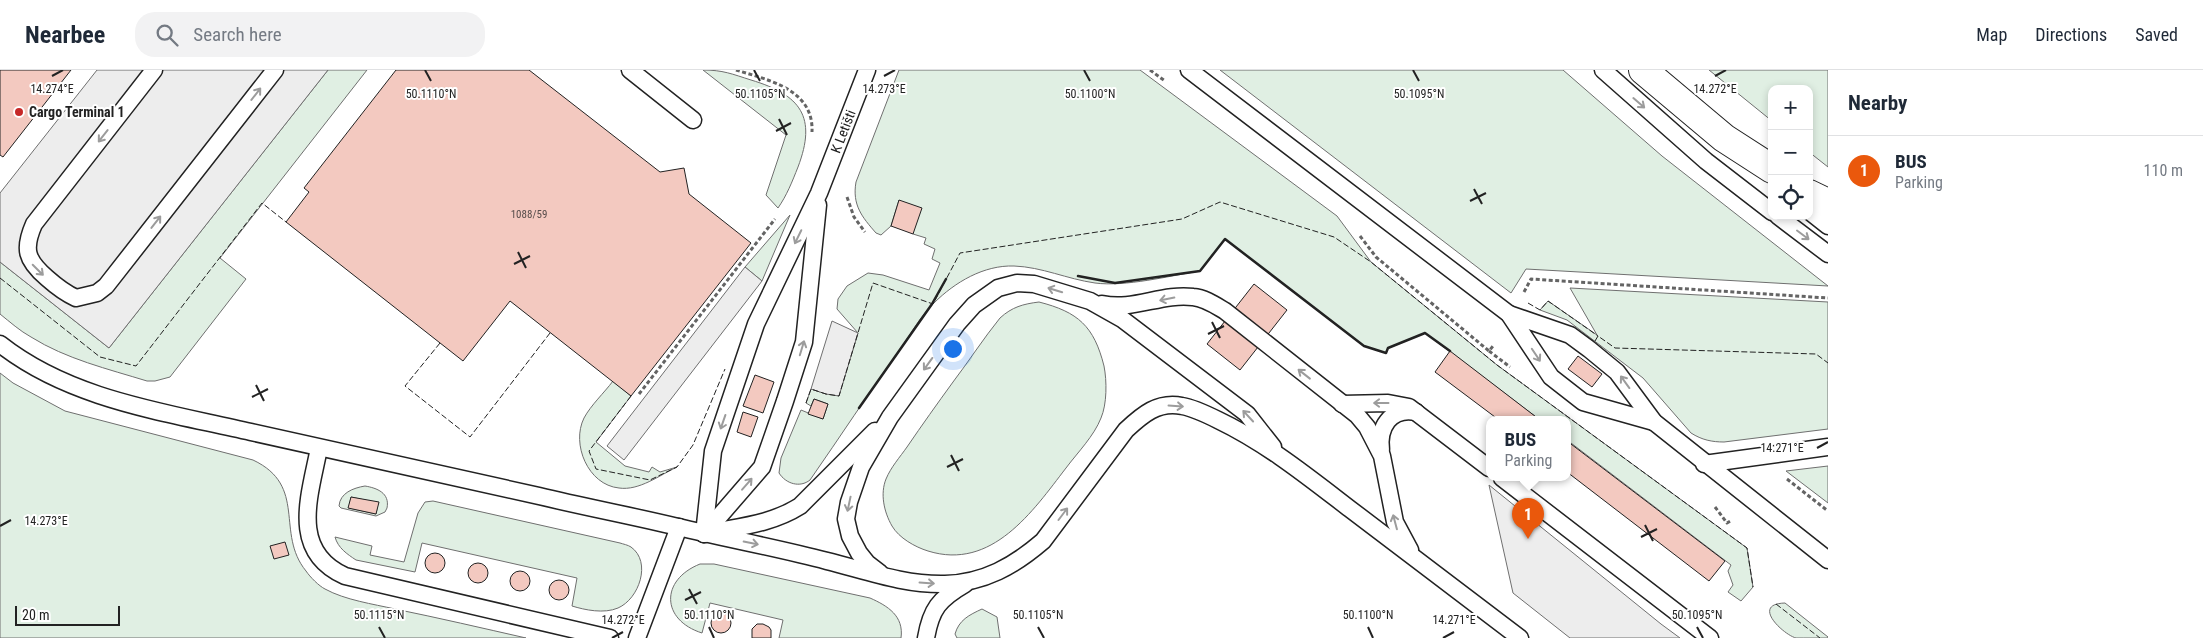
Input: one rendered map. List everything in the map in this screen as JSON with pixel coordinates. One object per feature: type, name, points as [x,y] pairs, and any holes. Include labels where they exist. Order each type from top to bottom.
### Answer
[{"type":"main road","points":[[1643,70],[1724,138],[1768,166]]},
{"type":"lane","points":[[154,70],[34,224],[28,236],[28,256],[34,267],[63,292],[76,298],[97,293],[106,286],[275,70]]},
{"type":"lane","points":[[630,70],[693,120]]},
{"type":"lane","name":"K Letišti","points":[[819,192],[867,70]]},
{"type":"lane","points":[[1189,70],[1509,314],[1570,335],[1617,372],[1654,422],[1704,464],[1828,560]]},
{"type":"lane","points":[[1603,70],[1706,161],[1768,209]]},
{"type":"lane","points":[[1724,138],[1768,176]]},
{"type":"lane","points":[[704,534],[713,451],[756,324],[819,192]]},
{"type":"lane","points":[[704,534],[762,467],[804,342],[819,192]]},
{"type":"lane","points":[[1817,200],[1828,226]]},
{"type":"lane","points":[[1783,220],[1828,254]]},
{"type":"lane","points":[[902,581],[878,572],[867,563],[850,536],[846,519],[849,502],[861,467],[890,417],[957,324],[974,306],[998,288],[1017,283],[1034,284],[1112,306],[1126,307],[1175,297],[1193,296],[1210,302],[1225,311],[1357,415],[1367,427],[1382,456]]},
{"type":"lane","points":[[1090,301],[1122,319],[1247,414],[1278,454]]},
{"type":"lane","points":[[1509,314],[1551,377],[1583,402],[1654,422]]},
{"type":"lane","points":[[0,344],[17,357],[51,377],[82,391],[319,448],[818,559],[902,581],[943,584],[966,583]]},
{"type":"lane","points":[[1342,404],[1388,403],[1409,407],[1486,466]]},
{"type":"lane","points":[[926,638],[934,609],[946,596],[966,583],[1007,568],[1026,556],[1043,541],[1126,430],[1138,418],[1152,409],[1167,405],[1182,406],[1202,412],[1278,454],[1520,638]]},
{"type":"lane","points":[[1418,412],[1398,413],[1386,422],[1380,435],[1382,456],[1395,522],[1404,542],[1420,563]]},
{"type":"lane","points":[[704,534],[770,521],[800,506],[890,417]]},
{"type":"lane","points":[[1704,464],[1828,447]]},
{"type":"lane","points":[[319,448],[306,516],[313,546],[322,561],[332,571],[345,576],[610,638]]},
{"type":"lane","points":[[1506,481],[1710,638]]},
{"type":"lane","points":[[637,638],[679,527]]},
{"type":"path","points":[[736,70],[769,79],[789,89],[804,104],[809,115],[812,135]]},
{"type":"path","points":[[639,394],[780,213]]},
{"type":"path","points":[[1520,298],[1531,279],[1828,298]]},
{"type":"path","points":[[1785,477],[1828,511]]},
{"type":"path","points":[[1714,506],[1727,523],[1732,520]]},
{"type":"green space","points":[[328,70],[367,70],[220,258],[246,279],[170,377],[147,381],[102,368],[44,345],[27,335],[0,314],[0,262],[109,348]]},
{"type":"green space","points":[[703,70],[727,73],[768,86],[793,101],[800,110],[805,121],[806,134],[803,150],[798,167],[778,208],[766,195],[786,135]]},
{"type":"green space","points":[[899,70],[1140,70],[1337,216],[1371,262],[1497,365],[1567,416],[1535,416],[1425,333],[1388,348],[1386,353],[1364,346],[1225,239],[1200,271],[1120,284],[1095,283],[1014,266],[992,268],[971,276],[951,288],[929,308],[810,480],[802,484],[793,484],[785,480],[779,473],[781,458],[801,410],[823,419],[828,404],[814,399],[811,406],[806,403],[811,389],[826,394],[839,395],[858,333],[837,309],[838,299],[847,286],[868,273],[883,275],[929,290],[940,263],[932,259],[935,249],[924,244],[926,238],[913,234],[899,200],[891,226],[881,235],[876,233],[866,222],[859,210],[855,197],[856,182]]},
{"type":"green space","points":[[1220,70],[1563,70],[1662,156],[1828,286],[1526,269],[1511,293]]},
{"type":"green space","points":[[1709,70],[1828,70],[1828,167],[1813,155],[1813,85],[1768,85],[1768,118]]},
{"type":"green space","points":[[790,215],[762,281],[745,267]]},
{"type":"green space","points":[[1570,288],[1828,302],[1828,429],[1724,442],[1707,440],[1691,433],[1643,378],[1567,320],[1540,310],[1548,301],[1597,335]]},
{"type":"green space","points":[[1039,302],[1074,316],[1089,331],[1095,341],[1100,352],[1106,378],[1103,412],[1098,425],[1040,502],[1009,533],[991,545],[972,553],[951,555],[928,551],[918,547],[903,538],[895,530],[887,515],[883,491],[888,475],[935,406],[1000,318],[1018,307]]},
{"type":"green space","points":[[0,373],[13,383],[65,411],[253,460],[270,471],[280,483],[286,497],[292,541],[297,556],[310,576],[325,589],[359,601],[526,638],[0,638]]},
{"type":"green space","points":[[613,381],[631,396],[596,442],[625,466],[649,472],[652,467],[660,472],[677,467],[649,482],[634,487],[619,488],[608,485],[599,479],[585,462],[581,451],[580,428],[584,418]]},
{"type":"green space","points":[[1571,419],[1747,548],[1753,587],[1741,601],[1728,592],[1733,585],[1728,571],[1731,565],[1571,443]]},
{"type":"green space","points":[[1828,466],[1828,503],[1786,471]]},
{"type":"green space","points":[[360,487],[374,488],[385,495],[387,508],[385,512],[376,516],[339,506],[345,494]],"holes":[[[351,497],[378,503],[376,514],[349,508]]]},
{"type":"green space","points":[[433,501],[631,547],[641,562],[642,571],[637,589],[632,597],[618,608],[607,611],[589,610],[572,606],[577,578],[422,543],[415,572],[356,560],[343,550],[336,541],[335,537],[372,546],[370,555],[404,562],[418,513],[425,502]]},
{"type":"green space","points":[[700,564],[714,564],[870,598],[889,608],[897,618],[900,624],[901,638],[779,638],[783,620],[710,603],[702,633],[689,627],[679,619],[673,610],[671,600],[672,589],[678,580],[687,571]]},
{"type":"green space","points":[[1785,603],[1828,638],[1796,638],[1784,631],[1773,620],[1770,608]]},
{"type":"green space","points":[[982,609],[997,617],[1000,638],[957,638],[955,634],[962,622]]},
{"type":"shaded area","points":[[97,70],[328,70],[109,348],[0,262],[0,193]]},
{"type":"shaded area","points":[[745,267],[762,281],[624,460],[607,446]]},
{"type":"shaded area","points":[[832,321],[858,333],[839,396],[811,389]]},
{"type":"shaded area","points":[[1489,485],[1680,638],[1570,638],[1513,593]]},
{"type":"building","name":"Cargo Terminal 1","points":[[0,70],[71,70],[3,157],[0,155]]},
{"type":"building","points":[[396,70],[529,70],[660,172],[684,168],[689,194],[751,243],[631,396],[510,301],[463,361],[286,222],[309,192],[304,188]]},
{"type":"building","points":[[899,200],[922,208],[913,234],[891,226]]},
{"type":"building","points":[[1254,284],[1287,310],[1240,370],[1207,344]]},
{"type":"building","points":[[1450,351],[1535,416],[1494,416],[1435,372]]},
{"type":"building","points":[[1578,356],[1602,374],[1592,387],[1568,369]]},
{"type":"building","points":[[755,375],[774,382],[763,413],[743,406]]},
{"type":"building","points":[[814,399],[828,404],[823,419],[808,414]]},
{"type":"building","points":[[743,412],[758,417],[751,437],[737,432]]},
{"type":"building","points":[[1571,444],[1725,561],[1709,581],[1571,475]]},
{"type":"building","points":[[351,497],[379,502],[376,514],[348,508]]},
{"type":"building","points":[[285,542],[289,555],[274,559],[270,546]]},
{"type":"building","points":[[435,553],[442,556],[445,563],[442,570],[435,573],[428,570],[425,563],[428,556]]},
{"type":"building","points":[[478,563],[485,566],[488,573],[485,580],[478,583],[471,580],[468,573],[471,566]]},
{"type":"building","points":[[520,571],[527,574],[530,581],[527,588],[520,591],[513,588],[510,581],[513,574]]},
{"type":"building","points":[[559,580],[566,583],[569,590],[566,597],[559,600],[552,597],[549,590],[552,583]]},
{"type":"building","points":[[721,613],[728,616],[731,623],[728,630],[721,633],[714,630],[711,623],[714,616]]},
{"type":"building","points":[[757,624],[769,627],[771,638],[752,638],[752,629]]},
{"type":"fence","points":[[806,403],[811,389],[839,396],[873,283],[933,304],[960,253],[1182,219],[1220,202],[1334,237],[1371,262],[1497,365],[1567,416]]},
{"type":"fence","points":[[0,278],[100,357],[136,366],[262,203],[286,222]]},
{"type":"fence","points":[[1528,303],[1540,310],[1548,301],[1598,336]]},
{"type":"fence","points":[[440,343],[405,386],[470,437],[550,333]]},
{"type":"fence","points":[[1595,341],[1598,336],[1615,348],[1816,354],[1828,363]]},
{"type":"fence","points":[[631,396],[589,451],[596,469],[650,480],[677,467],[693,445],[725,369]]},
{"type":"fence","points":[[1571,419],[1747,548],[1753,587]]},
{"type":"fence","points":[[1776,604],[1820,638]]},
{"type":"wall","points":[[1078,276],[1115,283],[1200,271],[1225,239],[1364,346],[1386,353],[1388,348],[1425,333],[1450,351]]},
{"type":"wall","points":[[859,408],[932,304],[946,279]]},
{"type":"place","name":"Cargo Terminal 1","points":[[19,112]]},
{"type":"place","name":"BUS","points":[[1528,539]]}]
